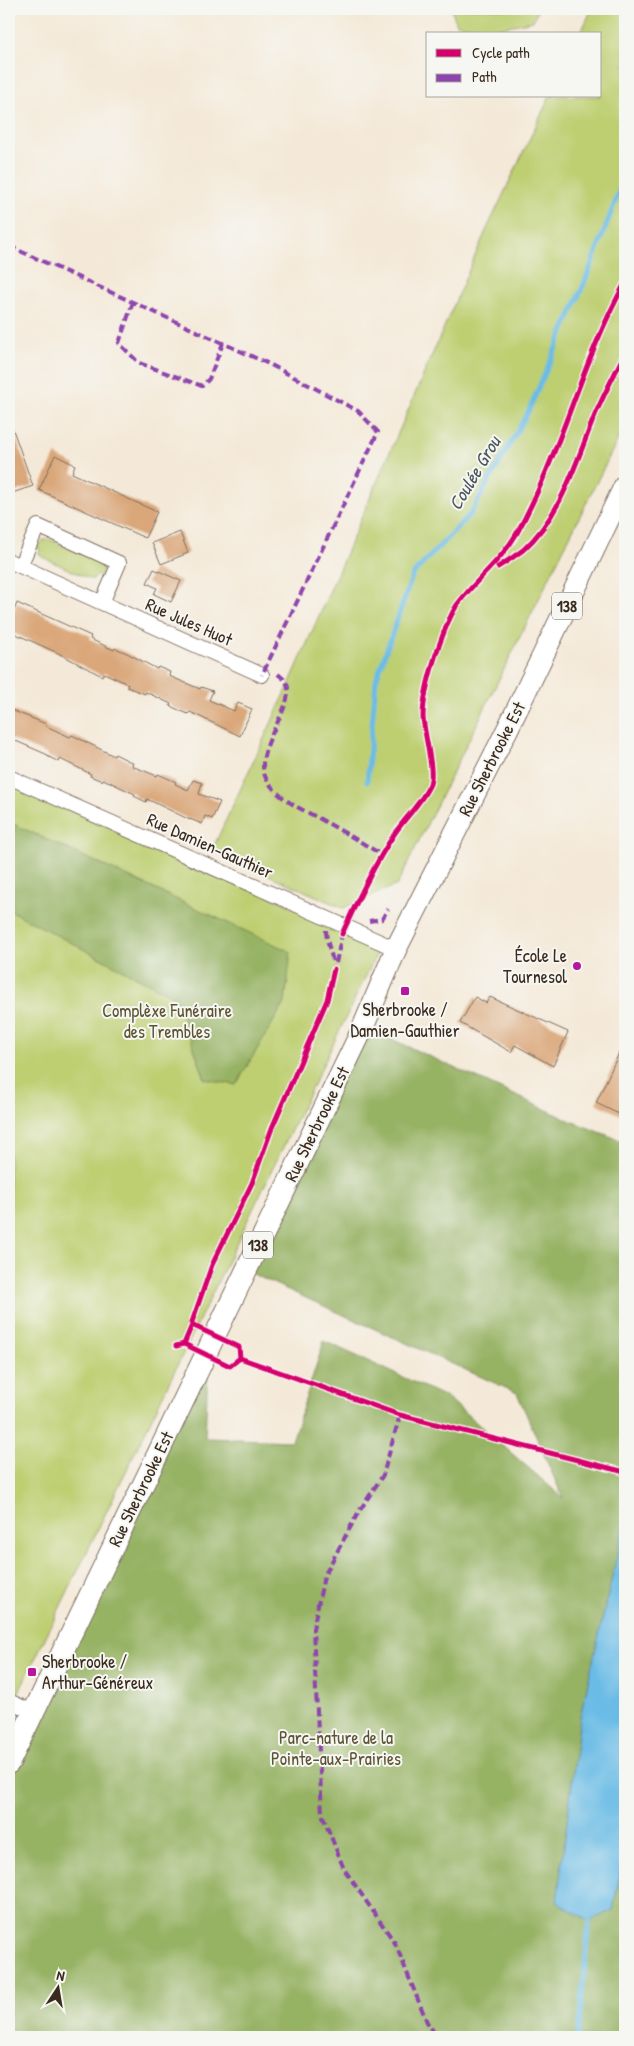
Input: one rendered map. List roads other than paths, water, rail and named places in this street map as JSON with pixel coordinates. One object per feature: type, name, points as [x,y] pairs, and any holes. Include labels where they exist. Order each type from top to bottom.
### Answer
[{"type":"main road","name":"Rue Sherbrooke Est","points":[[9,1763],[361,1032],[396,949],[508,728],[625,485]]},
{"type":"street","name":"Rue Jules Huot","points":[[102,603],[119,563],[38,526],[14,563],[102,603],[262,675]]},
{"type":"street","name":"Rue Damien-Gauthier","points":[[9,777],[396,949]]},
{"type":"street","points":[[9,1701],[33,1712]]},
{"type":"water","points":[[625,1527],[625,1848],[613,1910],[589,1921],[557,1902],[580,1717]]},
{"type":"waterway","name":"Coulée Grou","points":[[367,782],[376,680],[413,574],[471,513],[528,412],[584,284],[625,176]]},
{"type":"waterway","name":"Coulée Grou","points":[[578,2037],[589,1921]]},
{"type":"place","name":"École Le Tournesol","points":[[577,966]]},
{"type":"place","name":"Sherbrooke / Damien-Gauthier","points":[[405,991]]},
{"type":"place","name":"Sherbrooke / Arthur-Généreux","points":[[32,1672]]},
{"type":"park label","name":"Complèxe Funéraire des Trembles","points":[[167,1021]]},
{"type":"park label","name":"Parc-nature de la Pointe-aux-Prairies","points":[[336,1748]]}]
